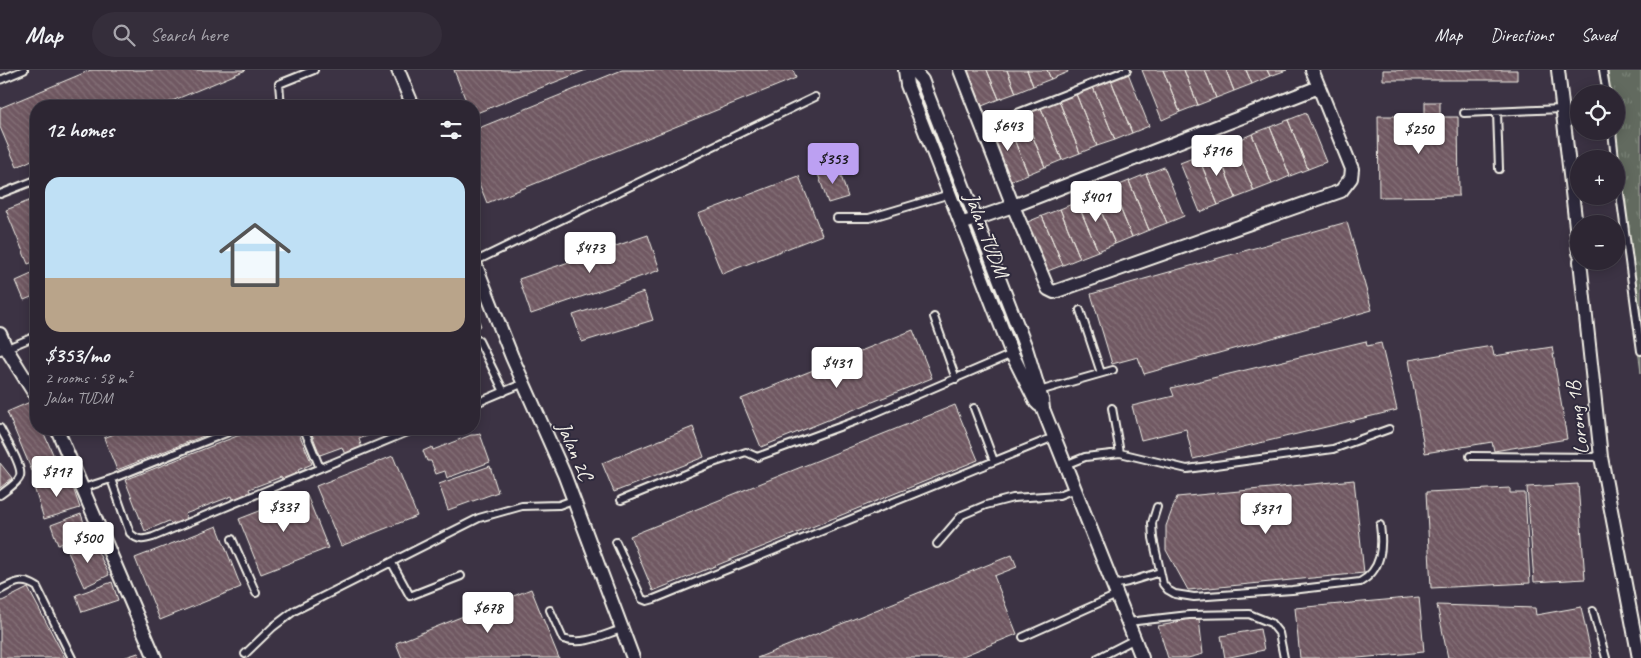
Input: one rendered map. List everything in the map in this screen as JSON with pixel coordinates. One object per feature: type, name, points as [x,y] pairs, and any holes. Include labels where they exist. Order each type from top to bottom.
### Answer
[{"type":"street","points":[[398,70],[410,100]]},
{"type":"street","name":"Jalan TUDM","points":[[905,70],[908,85],[1012,354],[1036,402],[1043,409]]},
{"type":"street","name":"Jalan TUDM","points":[[913,70],[922,80],[977,219],[1026,348],[1043,409],[1142,658]]},
{"type":"street","points":[[960,70],[1013,206],[1048,289],[1054,292],[1341,191],[1351,178],[1352,169],[1312,70]]},
{"type":"street","points":[[1558,70],[1575,215]]},
{"type":"street","points":[[961,224],[1013,206],[1319,87]]},
{"type":"street","name":"Lorong 1B","points":[[1581,270],[1601,457],[1638,658]]},
{"type":"street","name":"Jalan 2C","points":[[480,276],[573,500],[633,658]]},
{"type":"street","points":[[0,334],[3,350],[30,388]]},
{"type":"street","points":[[60,435],[155,658]]},
{"type":"lane","points":[[0,80],[24,70]]},
{"type":"lane","points":[[280,100],[279,84],[314,70]]},
{"type":"lane","points":[[982,127],[1127,70]]},
{"type":"lane","points":[[1603,70],[1606,85]]},
{"type":"lane","points":[[480,258],[815,97]]},
{"type":"lane","points":[[1464,113],[1563,109]]},
{"type":"lane","points":[[1497,112],[1499,169]]},
{"type":"lane","points":[[0,194],[30,182]]},
{"type":"lane","points":[[837,218],[869,218],[950,194]]},
{"type":"lane","points":[[1621,205],[1641,351]]},
{"type":"lane","points":[[1080,310],[1101,373]]},
{"type":"lane","points":[[934,317],[956,379]]},
{"type":"lane","points":[[3,350],[30,339]]},
{"type":"lane","points":[[480,343],[504,392]]},
{"type":"lane","points":[[621,500],[707,465],[746,452],[757,457],[861,419],[1012,354]]},
{"type":"lane","points":[[1039,390],[1112,370]]},
{"type":"lane","points":[[480,402],[524,384]]},
{"type":"lane","points":[[974,408],[994,461]]},
{"type":"lane","points":[[1112,408],[1120,453]]},
{"type":"lane","points":[[0,428],[20,467],[21,474],[19,479],[0,495]]},
{"type":"lane","points":[[1065,465],[1085,458],[1120,453],[1187,469],[1334,449],[1389,429]]},
{"type":"lane","points":[[83,488],[111,479],[221,435]]},
{"type":"lane","points":[[306,435],[320,468]]},
{"type":"lane","points":[[111,479],[130,533],[140,540],[153,537],[400,435]]},
{"type":"lane","points":[[616,542],[642,599],[654,599],[1054,437]]},
{"type":"lane","points":[[1470,456],[1601,457]]},
{"type":"lane","points":[[937,544],[962,515],[986,505],[1012,498],[1058,495],[1074,489]]},
{"type":"lane","points":[[245,654],[273,627],[294,611],[479,518],[522,506],[559,505],[573,500]]},
{"type":"lane","points":[[1157,507],[1152,523],[1152,538],[1163,584],[1175,594],[1194,597],[1292,590],[1360,582],[1369,577],[1382,550],[1380,525]]},
{"type":"lane","points":[[232,539],[256,593]]},
{"type":"lane","points":[[392,563],[410,596],[461,576]]},
{"type":"lane","points":[[1023,637],[1128,582],[1160,572]]},
{"type":"lane","points":[[0,590],[11,584],[24,581],[28,581],[37,587],[72,658]]},
{"type":"lane","points":[[550,610],[563,639],[573,643],[590,640],[622,629]]},
{"type":"lane","points":[[1593,611],[1606,658]]},
{"type":"lane","points":[[1128,622],[1189,615],[1249,614],[1270,622],[1278,633],[1284,658]]},
{"type":"lane","points":[[1098,658],[1135,639]]},
{"type":"green space","points":[[1603,70],[1641,70],[1641,373],[1625,248],[1625,215],[1621,215],[1619,205],[1625,205],[1625,150],[1612,150],[1611,140],[1625,140],[1625,85],[1605,85]]},
{"type":"building","points":[[91,70],[246,70],[174,100],[30,100],[30,161],[17,167],[0,127],[0,108]]},
{"type":"building","points":[[454,70],[586,70],[480,112],[480,100],[466,100]]},
{"type":"building","points":[[622,70],[793,70],[796,78],[487,203],[480,186],[480,128]]},
{"type":"building","points":[[967,70],[987,70],[999,99],[982,106]]},
{"type":"building","points":[[987,70],[1007,70],[1016,93],[999,99]]},
{"type":"building","points":[[1007,70],[1027,70],[1033,86],[1016,93]]},
{"type":"building","points":[[1027,70],[1047,70],[1051,79],[1033,86]]},
{"type":"building","points":[[1047,70],[1067,70],[1068,72],[1051,79]]},
{"type":"building","points":[[1142,70],[1163,70],[1180,112],[1162,120]]},
{"type":"building","points":[[1163,70],[1184,70],[1198,105],[1180,112]]},
{"type":"building","points":[[1184,70],[1205,70],[1216,98],[1198,105]]},
{"type":"building","points":[[1205,70],[1226,70],[1234,91],[1216,98]]},
{"type":"building","points":[[1226,70],[1246,70],[1252,84],[1234,91]]},
{"type":"building","points":[[1246,70],[1267,70],[1270,76],[1252,84]]},
{"type":"building","points":[[1267,70],[1287,70],[1270,76]]},
{"type":"building","points":[[1383,70],[1517,70],[1517,80],[1383,80]]},
{"type":"building","points":[[1128,73],[1149,126],[1132,133],[1111,80]]},
{"type":"building","points":[[1111,80],[1132,133],[1115,140],[1093,87]]},
{"type":"building","points":[[1093,87],[1115,140],[1097,146],[1076,94]]},
{"type":"building","points":[[1076,94],[1097,146],[1080,153],[1059,101]]},
{"type":"building","points":[[1059,101],[1080,153],[1062,160],[1041,108]]},
{"type":"building","points":[[1425,102],[1440,102],[1440,117],[1458,117],[1459,196],[1379,197],[1378,116],[1425,116]]},
{"type":"building","points":[[1041,108],[1062,160],[1045,167],[1024,115]]},
{"type":"building","points":[[1306,113],[1326,162],[1308,169],[1288,120]]},
{"type":"building","points":[[1024,115],[1045,167],[1028,174],[1007,122]]},
{"type":"building","points":[[1288,120],[1308,169],[1290,176],[1270,127]]},
{"type":"building","points":[[1007,122],[1028,174],[1010,181],[989,129]]},
{"type":"building","points":[[1270,127],[1290,176],[1272,184],[1252,134]]},
{"type":"building","points":[[1252,134],[1272,184],[1254,191],[1234,142]]},
{"type":"building","points":[[1234,142],[1254,191],[1236,198],[1216,148]]},
{"type":"building","points":[[1216,148],[1236,198],[1218,205],[1198,156]]},
{"type":"building","points":[[1198,156],[1218,205],[1200,212],[1180,163]]},
{"type":"building","points":[[838,167],[848,197],[828,203],[818,174]]},
{"type":"building","points":[[1164,167],[1184,216],[1167,223],[1146,174]]},
{"type":"building","points":[[1146,174],[1167,223],[1149,230],[1129,181]]},
{"type":"building","points":[[799,176],[822,235],[722,274],[698,214]]},
{"type":"building","points":[[1129,181],[1149,230],[1132,237],[1112,188]]},
{"type":"building","points":[[1112,188],[1132,237],[1115,244],[1094,195]]},
{"type":"building","points":[[1094,195],[1115,244],[1098,251],[1077,202]]},
{"type":"building","points":[[30,200],[30,263],[28,264],[6,210]]},
{"type":"building","points":[[1077,202],[1098,251],[1080,258],[1060,209]]},
{"type":"building","points":[[1060,209],[1080,258],[1063,265],[1042,216]]},
{"type":"building","points":[[1042,216],[1063,265],[1045,272],[1025,223]]},
{"type":"building","points":[[1347,222],[1372,310],[1144,374],[1138,357],[1112,364],[1091,294]]},
{"type":"building","points":[[648,235],[660,270],[531,314],[519,279]]},
{"type":"building","points":[[30,275],[30,298],[24,300],[16,281]]},
{"type":"building","points":[[644,292],[653,320],[582,342],[573,315]]},
{"type":"building","points":[[913,330],[932,378],[761,447],[741,399]]},
{"type":"building","points":[[1366,341],[1367,346],[1381,343],[1397,410],[1193,459],[1186,429],[1141,440],[1132,406],[1174,396],[1171,388]]},
{"type":"building","points":[[1492,346],[1494,356],[1552,347],[1567,439],[1494,451],[1492,442],[1425,453],[1409,360]]},
{"type":"building","points":[[30,402],[30,435],[45,435],[56,461],[32,471],[7,412]]},
{"type":"building","points":[[955,405],[978,460],[653,591],[630,536]]},
{"type":"building","points":[[693,427],[704,457],[614,492],[602,463]]},
{"type":"building","points":[[480,434],[490,462],[447,478],[445,471],[436,474],[431,461],[427,461],[423,451],[432,447],[433,450],[471,435]]},
{"type":"building","points":[[111,435],[206,435],[117,470],[104,438]]},
{"type":"building","points":[[240,435],[300,435],[312,464],[298,470],[300,475],[283,482],[281,477],[249,489],[251,494],[234,501],[232,496],[185,514],[187,519],[172,525],[169,521],[145,531],[125,480]]},
{"type":"building","points":[[312,435],[369,435],[359,439],[362,448],[345,455],[342,447],[320,455]]},
{"type":"building","points":[[393,456],[417,516],[341,546],[316,486]]},
{"type":"building","points":[[0,463],[12,478],[0,488]]},
{"type":"building","points":[[490,466],[498,492],[448,510],[439,484]]},
{"type":"building","points":[[69,476],[80,508],[44,519],[34,487]]},
{"type":"building","points":[[1354,480],[1364,573],[1188,590],[1166,550],[1166,526],[1177,497]]},
{"type":"building","points":[[1578,484],[1585,579],[1534,582],[1527,487]]},
{"type":"building","points":[[1510,488],[1510,493],[1525,493],[1530,583],[1431,588],[1426,492]]},
{"type":"building","points":[[306,493],[328,548],[261,574],[239,519]]},
{"type":"building","points":[[81,514],[88,534],[58,545],[51,525]]},
{"type":"building","points":[[217,526],[241,587],[160,620],[135,558]]},
{"type":"building","points":[[93,541],[109,575],[84,587],[68,552]]},
{"type":"building","points":[[1012,555],[1017,567],[994,576],[1017,634],[958,658],[757,658]]},
{"type":"building","points":[[112,582],[118,600],[82,612],[76,595]]},
{"type":"building","points":[[28,588],[65,658],[0,658],[0,602]]},
{"type":"building","points":[[531,589],[559,658],[402,658],[396,643]]},
{"type":"building","points":[[1419,597],[1424,652],[1358,658],[1300,658],[1295,608]]},
{"type":"building","points":[[1437,605],[1535,608],[1536,615],[1581,607],[1592,658],[1448,658]]},
{"type":"building","points":[[1187,619],[1199,619],[1203,654],[1188,658],[1168,658],[1158,626]]},
{"type":"building","points":[[1260,629],[1264,650],[1225,658],[1221,636]]},
{"type":"building","points":[[138,653],[140,658],[123,658]]}]
